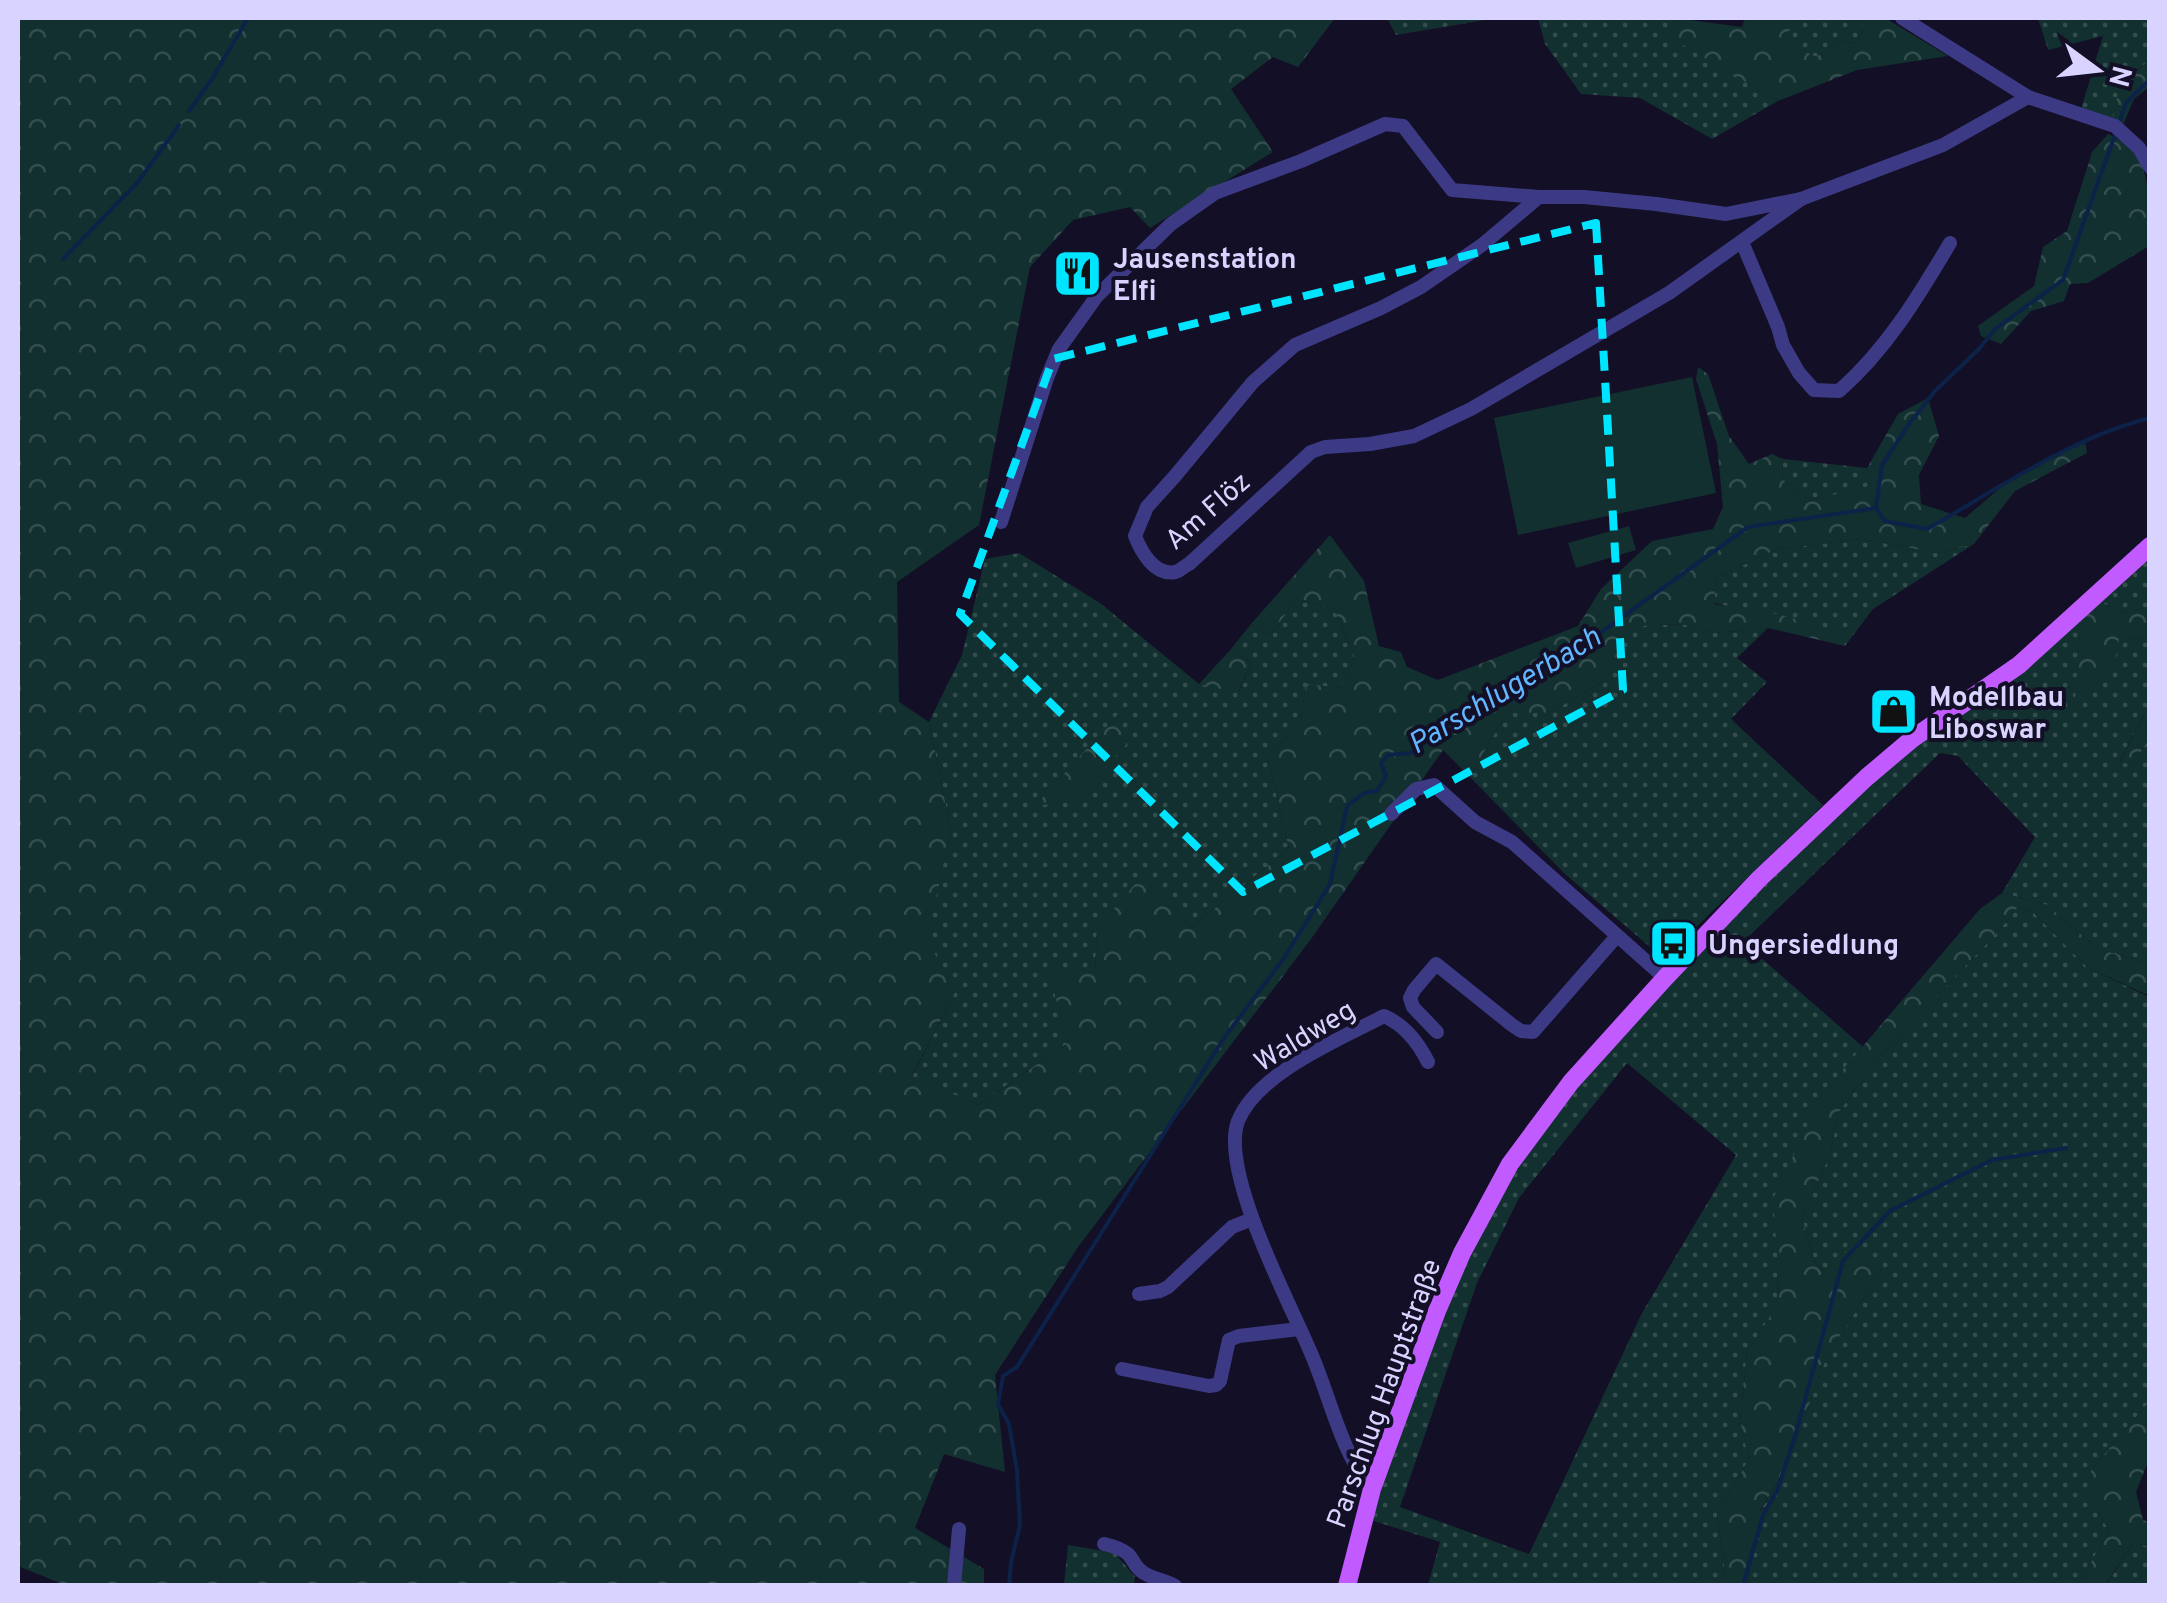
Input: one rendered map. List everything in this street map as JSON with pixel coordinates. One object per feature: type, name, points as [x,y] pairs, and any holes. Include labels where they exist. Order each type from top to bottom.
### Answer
[{"type":"main road","name":"Parschlug Hauptstraße","points":[[1347,1586],[1372,1489],[1462,1253],[1510,1164],[1572,1082],[1759,879],[1867,777],[1912,739],[2019,665],[2150,546]]},
{"type":"street","points":[[1902,18],[2028,98],[2119,129],[2139,148],[2150,167]]},
{"type":"street","points":[[1001,522],[1059,349],[1097,296],[1171,224],[1214,193],[1302,161],[1384,124],[1403,126],[1452,190],[1602,198],[1726,214],[1800,200],[1943,144],[2028,98]]},
{"type":"street","name":"Am Flöz","points":[[1539,197],[1422,288],[1294,345],[1253,382],[1147,507],[1136,536],[1141,552],[1161,571],[1174,572],[1189,564],[1310,452],[1414,436],[1472,409],[1669,293],[1800,200]]},
{"type":"street","points":[[1742,242],[1783,345],[1799,373],[1814,390],[1839,391],[1864,369],[1915,303],[1950,243]]},
{"type":"street","points":[[1391,814],[1416,789],[1434,784],[1475,822],[1512,842],[1665,978]]},
{"type":"street","points":[[1436,1032],[1410,998],[1436,964],[1512,1025],[1533,1032],[1617,936]]},
{"type":"street","name":"Waldweg","points":[[1372,1489],[1361,1478],[1252,1219],[1235,1151],[1235,1134],[1255,1094],[1274,1078],[1384,1016],[1418,1042],[1428,1062]]},
{"type":"street","points":[[1140,1294],[1168,1287],[1232,1227],[1252,1219]]},
{"type":"street","points":[[1122,1369],[1216,1385],[1229,1340],[1299,1329]]},
{"type":"street","points":[[954,1586],[959,1529]]},
{"type":"street","points":[[1104,1544],[1130,1555],[1136,1568],[1147,1576],[1176,1586]]},
{"type":"highlighted area","points":[[1596,223],[1623,690],[1243,892],[960,614],[1053,359]]},
{"type":"green space","points":[[18,18],[1335,18],[1298,67],[1273,57],[1231,89],[1273,152],[1150,228],[1130,207],[1073,220],[1030,267],[979,525],[897,582],[899,702],[929,722],[951,831],[927,937],[954,994],[912,1076],[978,1105],[1068,1043],[1047,966],[1095,972],[1097,929],[1147,870],[1190,928],[1289,849],[1268,759],[1301,719],[1306,684],[1342,688],[1355,657],[1334,609],[1297,599],[1271,634],[1251,624],[1330,535],[1364,581],[1379,646],[1401,652],[1407,667],[1438,680],[1578,626],[1601,589],[1652,541],[1713,529],[1723,507],[1717,444],[1696,379],[1698,367],[1708,374],[1729,436],[1749,464],[1772,454],[1783,459],[1782,479],[1810,501],[1877,484],[1867,468],[1898,414],[1928,398],[1939,436],[1919,475],[1921,504],[1965,518],[2014,476],[2085,441],[2087,453],[2015,491],[1974,544],[1938,553],[1862,539],[1777,549],[1716,578],[1714,604],[1777,614],[1838,631],[1845,646],[1768,628],[1714,633],[1682,624],[1632,626],[1599,684],[1549,713],[1506,713],[1470,777],[1443,750],[1311,939],[1078,1247],[995,1375],[1005,1472],[944,1454],[915,1528],[984,1569],[984,1585],[65,1585],[18,1566]]},
{"type":"green space","points":[[1387,18],[1497,18],[1396,35]]},
{"type":"green space","points":[[1538,18],[1674,18],[1667,35],[1778,101],[1712,139],[1640,98],[1581,94],[1545,44]]},
{"type":"green space","points":[[1674,18],[1742,27],[1745,18],[1799,18],[1782,40],[1816,57],[1837,41],[1858,43],[1864,25],[1852,18],[1885,18],[1948,56],[1857,70],[1778,101],[1666,35]]},
{"type":"green space","points":[[1799,18],[1852,18],[1864,25],[1858,43],[1837,41],[1816,57],[1781,40]]},
{"type":"green space","points":[[2038,18],[2149,18],[2149,61],[2126,78],[2113,120],[2081,109],[2103,36],[2048,50]]},
{"type":"green space","points":[[2149,61],[2149,87],[2134,99],[2123,125],[2113,120],[2123,85]]},
{"type":"green space","points":[[2108,134],[2124,143],[2142,167],[2149,196],[2149,246],[2088,283],[2070,284],[2064,301],[2031,311],[2001,344],[1981,336],[1978,326],[2034,286],[2043,247],[2067,231],[2092,152]]},
{"type":"green space","points":[[1692,377],[1716,493],[1518,535],[1494,418]]},
{"type":"green space","points":[[1783,459],[1867,468],[1878,484],[1810,501],[1782,479]]},
{"type":"green space","points":[[1629,526],[1636,550],[1576,568],[1568,543]]},
{"type":"green space","points":[[1862,539],[1938,553],[1974,544],[1873,609],[1845,646],[1837,631],[1714,603],[1716,578],[1777,549]]},
{"type":"green space","points":[[1019,553],[1100,603],[1199,684],[1239,692],[1251,663],[1231,649],[1251,624],[1271,634],[1297,599],[1334,609],[1355,657],[1342,688],[1306,685],[1301,719],[1268,759],[1289,849],[1190,928],[1147,871],[1097,929],[1095,972],[1048,967],[1068,1043],[978,1105],[912,1077],[954,994],[926,937],[951,831],[929,722],[962,655],[985,559]]},
{"type":"green space","points":[[2149,554],[2149,607],[2127,613],[2099,602]]},
{"type":"green space","points":[[2099,602],[2127,613],[2149,607],[2149,639],[2119,638],[2114,670],[2075,701],[2081,615]]},
{"type":"green space","points":[[2081,615],[2076,700],[2119,638],[2149,639],[2149,705],[2120,761],[2133,765],[2149,738],[2149,963],[2098,949],[2047,905],[2002,893],[2035,837],[1958,756],[1940,753],[1743,942],[1863,1047],[1822,1094],[1778,1268],[1777,1305],[1747,1353],[1740,1421],[1749,1459],[1717,1514],[1725,1570],[1718,1585],[1428,1585],[1440,1542],[1371,1520],[1444,1307],[1483,1223],[1545,1125],[1611,1046],[1719,930],[1888,766]],"holes":[[[1627,1063],[1736,1155],[1642,1313],[1529,1554],[1400,1507],[1477,1283],[1519,1198]]]},
{"type":"green space","points":[[1682,624],[1714,633],[1768,628],[1737,658],[1767,682],[1731,719],[1823,805],[1665,960],[1564,873],[1470,777],[1506,713],[1549,713],[1599,684],[1631,626]]},
{"type":"green space","points":[[1231,649],[1251,663],[1238,693],[1199,684]]},
{"type":"green space","points":[[2149,705],[2149,738],[2133,765],[2120,762]]},
{"type":"green space","points":[[1119,713],[1126,745],[1076,801],[1035,806]]},
{"type":"green space","points":[[2002,893],[2047,905],[2098,949],[2149,963],[2149,993],[2087,967],[2033,912],[2017,908],[1881,1054],[1838,1113],[1831,1152],[1802,1218],[1815,1263],[1825,1272],[1857,1240],[1881,1271],[1826,1358],[1786,1469],[1759,1512],[1759,1541],[1751,1557],[1748,1585],[1718,1585],[1725,1570],[1717,1514],[1749,1459],[1740,1421],[1747,1353],[1777,1305],[1773,1199],[1822,1094],[1980,909]]},
{"type":"green space","points":[[2017,908],[2033,912],[2087,967],[2149,997],[2149,1402],[2091,1470],[2091,1498],[2109,1531],[2078,1585],[1748,1586],[1751,1557],[1759,1541],[1759,1513],[1786,1469],[1826,1358],[1881,1271],[1825,1272],[1815,1263],[1802,1218],[1831,1152],[1838,1113],[1881,1054]]},
{"type":"green space","points":[[2149,1402],[2149,1459],[2136,1492],[2143,1520],[2149,1522],[2149,1547],[2134,1542],[2105,1585],[2078,1585],[2109,1531],[2091,1498],[2091,1470]]},
{"type":"green space","points":[[2134,1542],[2149,1547],[2149,1585],[2105,1586]]},
{"type":"green space","points":[[1068,1545],[1115,1553],[1135,1577],[1134,1585],[1064,1586]]},
{"type":"waterway","points":[[189,111],[248,18]]},
{"type":"waterway","points":[[2119,123],[2126,103],[2150,79]]},
{"type":"waterway","points":[[63,259],[138,182],[179,125]]},
{"type":"waterway","points":[[1876,507],[1882,465],[1935,391],[1995,329],[2063,280],[2116,132]]},
{"type":"waterway","name":"Parschlugerbach","points":[[1009,1586],[1020,1525],[1009,1424],[998,1404],[1003,1376],[1017,1367],[1224,1038],[1284,958],[1330,884],[1347,806],[1364,793],[1377,791],[1386,776],[1381,763],[1388,755],[1411,753],[1449,724],[1575,651],[1748,527],[1876,508],[1885,521],[1927,529],[2063,451],[2150,418]]},
{"type":"waterway","points":[[1743,1586],[1763,1515],[1777,1491],[1795,1436],[1843,1261],[1890,1211],[1992,1160],[2066,1148]]},
{"type":"place","name":"Jausenstation Elfi","points":[[1078,274]]},
{"type":"place","name":"Modellbau Liboswar","points":[[1894,712]]},
{"type":"place","name":"Ungersiedlung","points":[[1673,944]]}]
